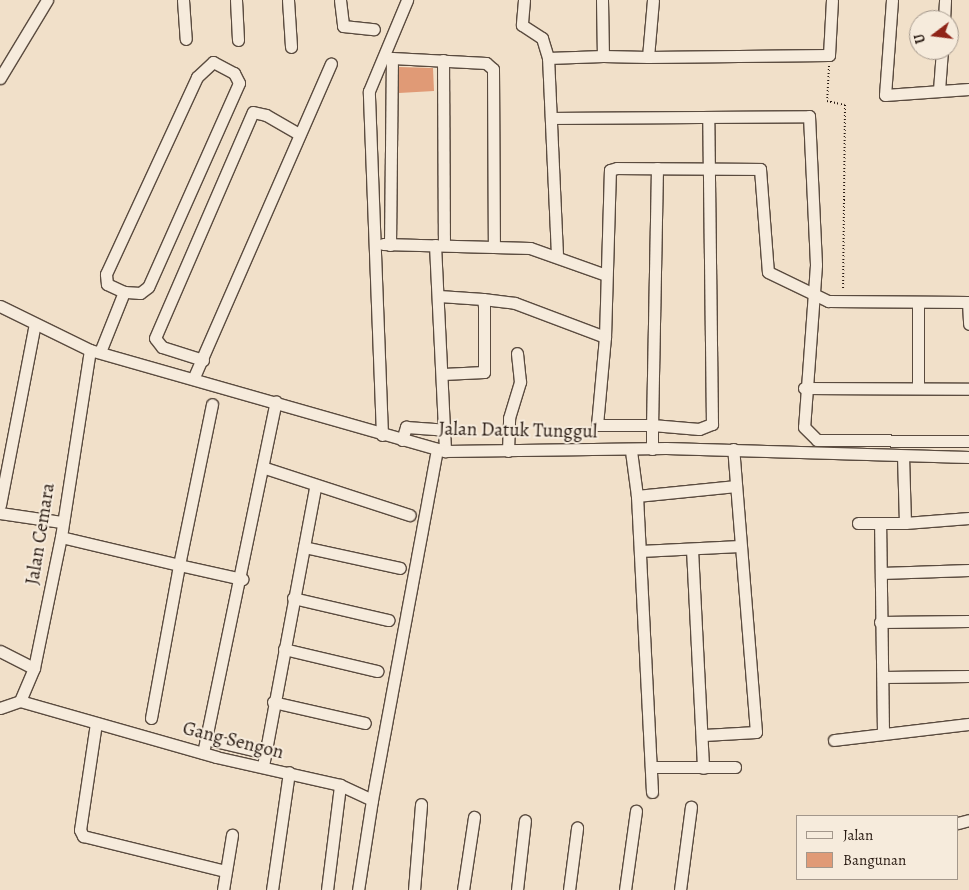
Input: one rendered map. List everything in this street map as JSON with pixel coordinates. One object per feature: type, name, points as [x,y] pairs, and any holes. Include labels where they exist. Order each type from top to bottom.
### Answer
[{"type":"street","points":[[0,78],[47,0]]},
{"type":"street","points":[[183,0],[186,39]]},
{"type":"street","points":[[236,0],[238,40]]},
{"type":"street","points":[[288,0],[291,47]]},
{"type":"street","points":[[340,0],[343,26],[374,29]]},
{"type":"street","points":[[382,435],[369,91],[377,66],[407,0]]},
{"type":"street","points":[[524,0],[522,25],[542,38],[548,58],[553,118],[557,255]]},
{"type":"street","points":[[602,0],[603,56]]},
{"type":"street","points":[[648,57],[653,0]]},
{"type":"street","points":[[548,58],[829,55],[832,0]]},
{"type":"street","points":[[892,0],[884,93],[969,89]]},
{"type":"street","points":[[390,244],[392,58],[486,63],[494,73],[494,245]]},
{"type":"street","points":[[358,890],[367,797],[445,430],[439,296],[443,60]]},
{"type":"street","points":[[939,90],[941,60]]},
{"type":"street","points":[[213,62],[234,73],[239,84],[148,287],[140,293],[124,292],[108,284],[106,274],[197,77],[213,62]]},
{"type":"street","points":[[194,377],[331,64]]},
{"type":"street","points":[[203,360],[162,347],[155,338],[253,112],[266,114],[299,134]]},
{"type":"street","points":[[553,118],[708,117],[800,114],[812,121],[814,298],[804,388],[804,427],[818,440],[969,440]]},
{"type":"street","points":[[708,117],[710,168],[712,424],[700,429],[652,425],[597,425],[605,337],[607,177],[617,168],[710,168],[763,172],[765,267],[814,298],[843,302],[968,302],[969,324]]},
{"type":"street","points":[[652,449],[657,168]]},
{"type":"street","points":[[376,244],[494,245],[557,255],[606,275]]},
{"type":"street","name":"Jalan Cemara","points":[[20,700],[34,668],[61,537],[61,522],[95,351],[124,292]]},
{"type":"street","points":[[439,296],[483,298],[515,304],[605,337]]},
{"type":"street","points":[[443,374],[484,372],[483,298]]},
{"type":"street","points":[[918,302],[918,387]]},
{"type":"street","name":"Jalan Datuk Tunggul","points":[[0,306],[95,351],[194,377],[382,435],[441,450],[734,450],[969,457]]},
{"type":"street","points":[[0,505],[35,324]]},
{"type":"street","points":[[508,451],[509,418],[520,382],[517,353]]},
{"type":"street","points":[[804,388],[918,387],[969,389]]},
{"type":"street","points":[[203,753],[242,579],[265,468],[276,401]]},
{"type":"street","points":[[151,718],[179,565],[212,404]]},
{"type":"street","points":[[402,440],[406,427],[445,430]]},
{"type":"street","points":[[704,735],[756,732],[735,486],[734,450]]},
{"type":"street","points":[[630,451],[637,496],[652,792]]},
{"type":"street","points":[[903,456],[905,523]]},
{"type":"street","points":[[265,468],[315,487],[410,515]]},
{"type":"street","points":[[637,496],[735,486]]},
{"type":"street","points":[[263,766],[273,702],[315,487]]},
{"type":"street","points":[[0,514],[61,522]]},
{"type":"street","points":[[858,523],[905,523],[969,518]]},
{"type":"street","points":[[880,523],[883,732]]},
{"type":"street","points":[[61,537],[242,579]]},
{"type":"street","points":[[640,551],[740,546]]},
{"type":"street","points":[[304,547],[400,568]]},
{"type":"street","points":[[692,549],[704,735],[703,768]]},
{"type":"street","points":[[881,572],[969,570]]},
{"type":"street","points":[[293,598],[388,620]]},
{"type":"street","points":[[880,622],[969,621]]},
{"type":"street","points":[[284,649],[377,671]]},
{"type":"street","points":[[0,651],[34,668]]},
{"type":"street","points":[[883,678],[969,676]]},
{"type":"street","points":[[0,708],[20,700]]},
{"type":"street","name":"Gang Sengon","points":[[20,700],[203,753],[340,785],[367,797]]},
{"type":"street","points":[[273,702],[365,724]]},
{"type":"street","points":[[96,723],[80,830],[84,836],[226,870]]},
{"type":"street","points":[[834,740],[883,732],[969,724]]},
{"type":"street","points":[[206,739],[266,753]]},
{"type":"street","points":[[652,767],[703,768],[735,766]]},
{"type":"street","points":[[272,890],[289,772]]},
{"type":"street","points":[[327,890],[340,785]]},
{"type":"street","points":[[414,890],[421,804]]},
{"type":"street","points":[[680,890],[691,808]]},
{"type":"street","points":[[625,890],[636,811]]},
{"type":"street","points":[[464,890],[474,817]]},
{"type":"street","points":[[517,890],[525,820]]},
{"type":"street","points":[[568,890],[577,828]]},
{"type":"street","points":[[223,890],[232,835]]},
{"type":"path","points":[[829,55],[827,100],[845,105],[843,302]]},
{"type":"building","points":[[399,67],[433,68],[434,91],[399,93]]}]
